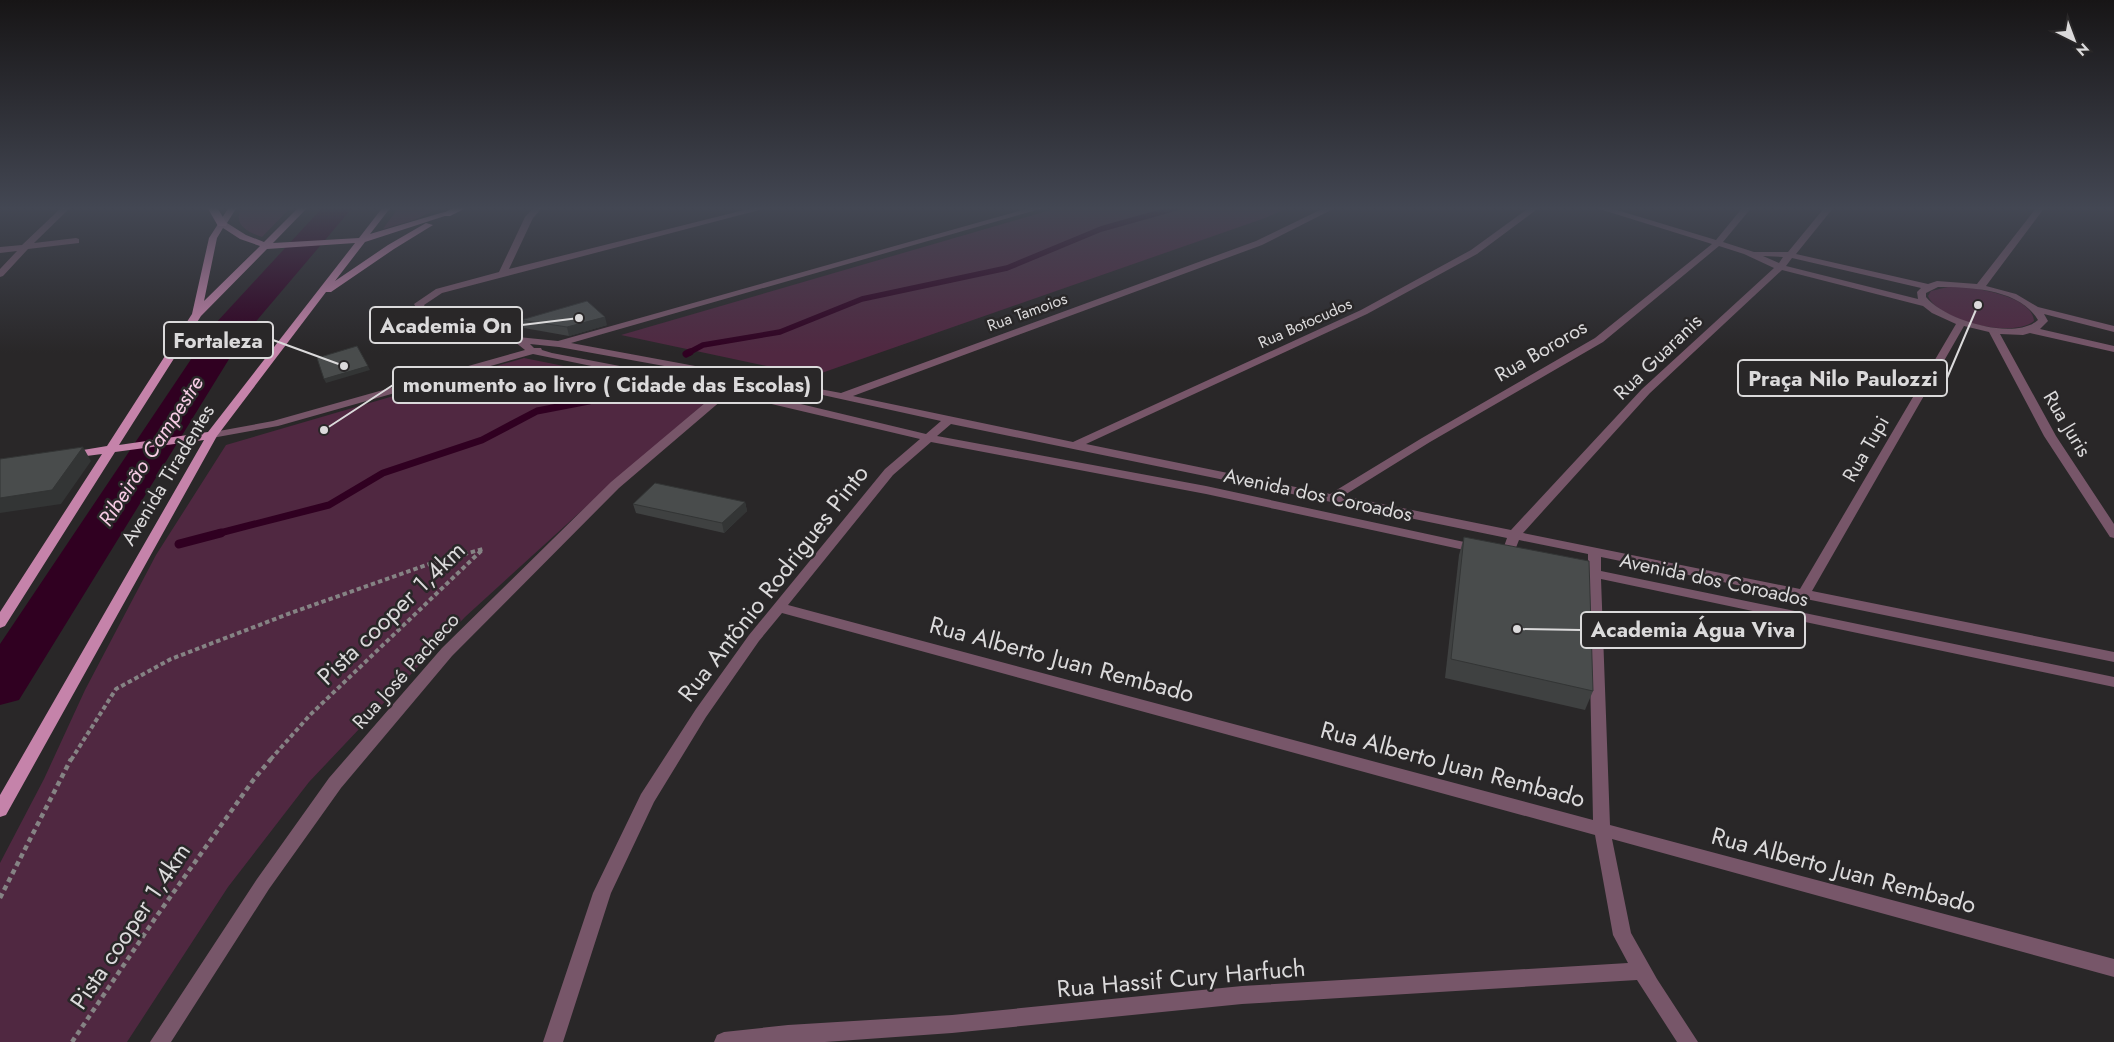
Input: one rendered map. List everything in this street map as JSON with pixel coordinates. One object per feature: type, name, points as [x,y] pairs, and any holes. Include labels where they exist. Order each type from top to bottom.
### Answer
[{"type":"main road","points":[[197,314],[208,256]]},
{"type":"main road","points":[[0,623],[118,448],[197,314],[257,256]]},
{"type":"main road","name":"Avenida Tiradentes","points":[[0,810],[208,435],[320,296],[347,256]]},
{"type":"main road","points":[[320,296],[379,256]]},
{"type":"main road","points":[[56,457],[208,435]]},
{"type":"street","points":[[0,274],[17,256]]},
{"type":"street","points":[[503,272],[511,256]]},
{"type":"street","points":[[503,272],[570,256]]},
{"type":"street","points":[[208,435],[274,424],[871,256]]},
{"type":"street","name":"Rua Tamoios","points":[[842,396],[1225,256]]},
{"type":"street","name":"Rua Botocudos","points":[[1075,445],[1364,312],[1467,256]]},
{"type":"street","name":"Rua Bororos","points":[[1332,498],[1426,440],[1599,340],[1703,256]]},
{"type":"street","points":[[1755,256],[1780,267],[1926,304]]},
{"type":"street","name":"Rua Guaranis","points":[[1514,535],[1646,391],[1780,267],[1789,256]]},
{"type":"street","points":[[1792,256],[1928,287],[1950,284],[1980,287],[2012,296],[2035,309],[2114,329]]},
{"type":"street","points":[[1980,287],[2004,256]]},
{"type":"street","name":"Avenida dos Coroados","points":[[503,272],[438,290],[419,304],[427,320],[518,340],[559,344],[842,396],[949,420],[2114,657]]},
{"type":"street","points":[[1928,287],[1922,292],[1921,297],[1934,311],[1961,322],[1994,330],[2019,332],[2032,330],[2040,326],[2043,321],[2035,309]]},
{"type":"street","name":"Rua Tupi","points":[[1804,594],[1961,322]]},
{"type":"street","name":"Rua Juris","points":[[1994,330],[2050,436],[2114,534]]},
{"type":"street","points":[[2032,330],[2114,349]]},
{"type":"street","name":"Avenida dos Coroados","points":[[518,340],[532,352],[726,390],[930,438],[1206,490],[1502,554],[1514,535]]},
{"type":"street","name":"Rua José Pacheco","points":[[160,1042],[263,884],[335,783],[447,652],[615,485],[741,378]]},
{"type":"street","name":"Rua Antônio Rodrigues Pinto","points":[[553,1042],[602,894],[647,799],[701,713],[754,638],[889,472],[949,420]]},
{"type":"street","points":[[1594,551],[1602,829],[1622,936],[1642,971],[1688,1042]]},
{"type":"street","name":"Avenida dos Coroados","points":[[1561,567],[2114,682]]},
{"type":"street","name":"Rua Alberto Juan Rembado","points":[[779,607],[2114,968]]},
{"type":"street","name":"Rua Hassif Cury Harfuch","points":[[724,1042],[788,1035],[952,1024],[1242,995],[1642,971]]},
{"type":"path","name":"Pista cooper 1,4km","points":[[0,898],[69,763],[116,689],[171,659],[288,614],[432,563],[483,549],[310,715],[254,779],[156,917],[72,1042]]},
{"type":"shaded area","points":[[894,256],[1157,256],[813,376],[621,335]]},
{"type":"shaded area","points":[[1952,286],[1973,288],[2000,294],[2012,299],[2031,312],[2034,321],[2024,326],[1994,328],[1960,320],[1935,305],[1928,296],[1931,291]]},
{"type":"shaded area","points":[[524,358],[713,396],[611,484],[465,617],[309,782],[228,887],[127,1042],[0,1042],[0,863],[44,779],[85,690],[156,555],[226,445]]},
{"type":"building","points":[[587,301],[605,317],[567,327],[521,320]]},
{"type":"building","points":[[357,346],[368,366],[324,379],[317,358]]},
{"type":"building","points":[[83,447],[52,490],[0,498],[0,459]]},
{"type":"building","points":[[655,483],[745,502],[722,523],[633,504]]},
{"type":"building","points":[[1464,537],[1589,561],[1593,691],[1451,659]]},
{"type":"waterway","name":"Ribeirão Campestre","points":[[0,686],[227,333],[296,256]]},
{"type":"waterway","points":[[688,353],[703,345],[780,332],[862,299],[1007,268],[1037,256]]},
{"type":"waterway","points":[[216,534],[329,505],[383,473],[482,440],[537,411],[589,401],[617,387]]},
{"type":"waterway","points":[[179,544],[221,533]]},
{"type":"place","name":"Praça Nilo Paulozzi","points":[[1978,305]]},
{"type":"place","name":"Academia On","points":[[579,318]]},
{"type":"place","name":"Fortaleza","points":[[344,366]]},
{"type":"place","name":"monumento ao livro ( Cidade das Escolas)","points":[[324,430]]},
{"type":"place","name":"Academia Água Viva","points":[[1517,629]]}]
